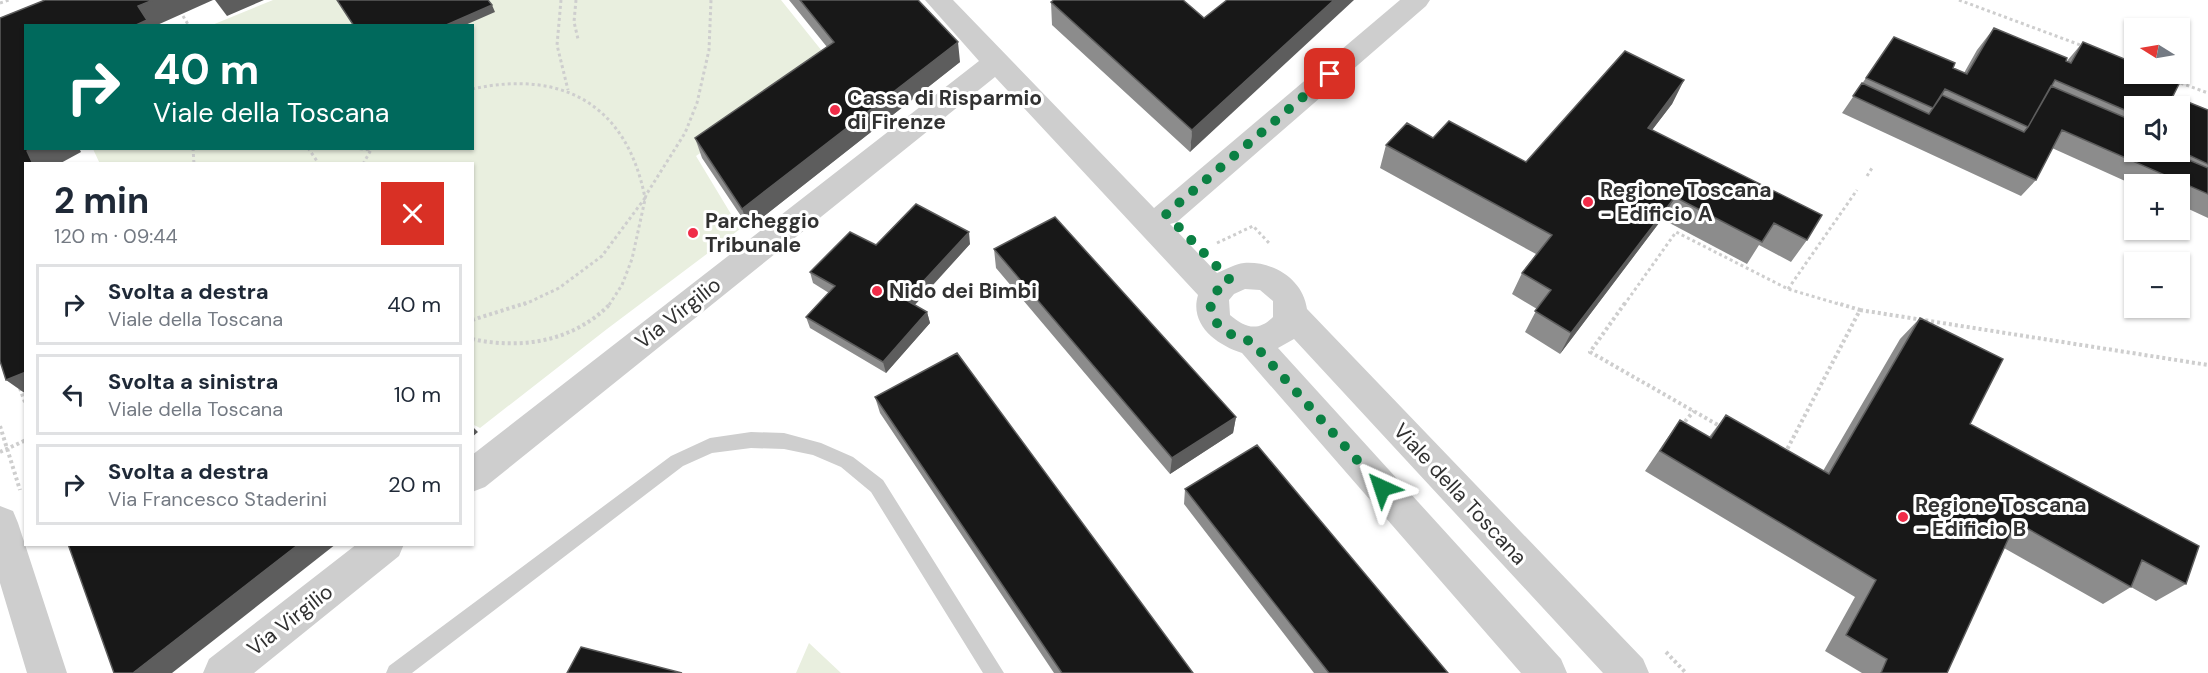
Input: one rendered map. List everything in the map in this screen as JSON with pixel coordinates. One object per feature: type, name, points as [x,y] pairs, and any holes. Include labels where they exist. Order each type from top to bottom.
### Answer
[{"type":"street","points":[[938,0],[996,62],[1222,286]]},
{"type":"street","points":[[958,0],[1166,214],[1222,286]]},
{"type":"street","points":[[1166,214],[1417,0]]},
{"type":"street","name":"Via Virgilio","points":[[474,474],[996,62]]},
{"type":"street","name":"Viale della Toscana","points":[[1222,286],[1255,276],[1278,285],[1291,304],[1292,314],[1629,673]]},
{"type":"street","points":[[1222,286],[1211,302],[1212,313],[1216,324],[1225,333],[1237,339],[1251,341],[1274,337],[1289,323],[1292,314]]},
{"type":"street","points":[[1251,341],[1547,673]]},
{"type":"street","points":[[11,511],[47,673]]},
{"type":"street","name":"Via Virgilio","points":[[223,673],[383,546]]},
{"type":"lane","points":[[396,673],[678,462],[710,446],[751,440],[784,441],[815,448],[847,462],[877,486],[994,673]]},
{"type":"path","points":[[0,3],[9,0]]},
{"type":"path","points":[[561,0],[555,37],[558,59],[568,90]]},
{"type":"path","points":[[576,0],[574,22],[578,39]]},
{"type":"path","points":[[474,319],[518,307],[559,288],[602,255],[645,198],[686,131],[710,47],[711,0]]},
{"type":"path","points":[[1959,0],[2091,49]]},
{"type":"path","points":[[183,16],[188,24]]},
{"type":"path","points":[[474,88],[491,83],[516,82],[568,90],[589,103],[620,134],[638,167],[645,198],[634,252],[626,276],[611,303],[593,320],[537,343],[509,344],[474,339]]},
{"type":"path","points":[[2184,84],[2208,93]]},
{"type":"path","points":[[1867,176],[1872,168]]},
{"type":"path","points":[[1788,289],[1857,190]]},
{"type":"path","points":[[1860,310],[1781,461],[1590,352],[1676,232],[1788,289],[1860,310],[2208,365]]},
{"type":"path","points":[[18,383],[24,400]]},
{"type":"path","points":[[1680,428],[1694,411]]},
{"type":"path","points":[[0,426],[6,449],[11,511]]},
{"type":"path","points":[[0,452],[24,441]]},
{"type":"green space","points":[[273,0],[781,0],[830,61],[696,156],[740,229],[480,428],[474,425],[474,162],[99,162],[93,150],[474,150],[474,24],[214,24]]},
{"type":"green space","points":[[809,643],[841,673],[796,673]]},
{"type":"building","points":[[45,0],[153,0],[138,6],[147,20],[138,24],[24,24],[24,150],[29,150],[27,151],[32,162],[24,162],[24,373],[6,380],[0,361],[0,18]]},
{"type":"building","points":[[337,0],[488,0],[492,5],[449,24],[353,24]]},
{"type":"building","name":"Cassa di Risparmio di Firenze","points":[[800,0],[918,0],[958,42],[742,209],[695,138],[834,42]]},
{"type":"building","points":[[1054,0],[1183,0],[1204,18],[1227,0],[1334,0],[1192,130],[1051,2]]},
{"type":"building","points":[[1994,28],[2067,58],[2066,61],[2071,63],[2083,42],[2124,59],[2124,84],[2179,84],[2173,96],[2124,96],[2124,110],[2055,80],[2028,127],[1945,89],[1933,108],[1866,78],[1894,37],[1955,63],[1953,68],[1967,74]]},
{"type":"building","name":"Regione Toscana - Edificio A","points":[[1625,51],[1684,80],[1648,128],[1822,215],[1807,240],[1774,223],[1762,242],[1675,197],[1571,333],[1535,311],[1551,290],[1522,273],[1552,235],[1386,145],[1407,123],[1433,138],[1449,121],[1526,162]]},
{"type":"building","points":[[1862,83],[1929,114],[1942,95],[2024,132],[2051,86],[2124,117],[2124,157],[2062,130],[2036,180],[1853,96]]},
{"type":"building","points":[[2190,103],[2208,110],[2208,164],[2190,156]]},
{"type":"building","points":[[2190,160],[2208,168],[2208,194],[2190,186],[2190,174],[2162,174],[2135,162]]},
{"type":"building","name":"Nido dei Bimbi","points":[[916,204],[969,232],[906,300],[927,312],[883,362],[806,317],[835,286],[810,272],[850,232],[876,245]]},
{"type":"building","points":[[1055,217],[1236,417],[1172,458],[994,249]]},
{"type":"building","name":"Regione Toscana - Edificio B","points":[[1920,318],[2003,359],[1970,424],[2199,546],[2186,584],[2142,560],[2131,587],[2016,522],[1947,673],[1881,673],[1887,659],[1846,635],[1876,580],[1660,451],[1680,420],[1711,438],[1726,415],[1829,474]]},
{"type":"building","points":[[957,353],[1193,673],[1062,673],[875,397]]},
{"type":"building","points":[[1257,445],[1448,673],[1329,673],[1185,489]]},
{"type":"building","points":[[69,546],[296,546],[133,673],[114,673]]},
{"type":"building","points":[[581,647],[682,673],[567,673]]},
{"type":"place","name":"Cassa di Risparmio di Firenze","points":[[835,110]]},
{"type":"place","name":"Regione Toscana - Edificio A","points":[[1588,202]]},
{"type":"place","name":"Parcheggio Tribunale","points":[[693,233]]},
{"type":"place","name":"Nido dei Bimbi","points":[[877,291]]},
{"type":"place","name":"Regione Toscana - Edificio B","points":[[1903,517]]},
{"type":"route","points":[[1330,74],[1166,214],[1230,280],[1221,285],[1211,302],[1216,324],[1225,333],[1237,339],[1251,341],[1382,488]]}]
